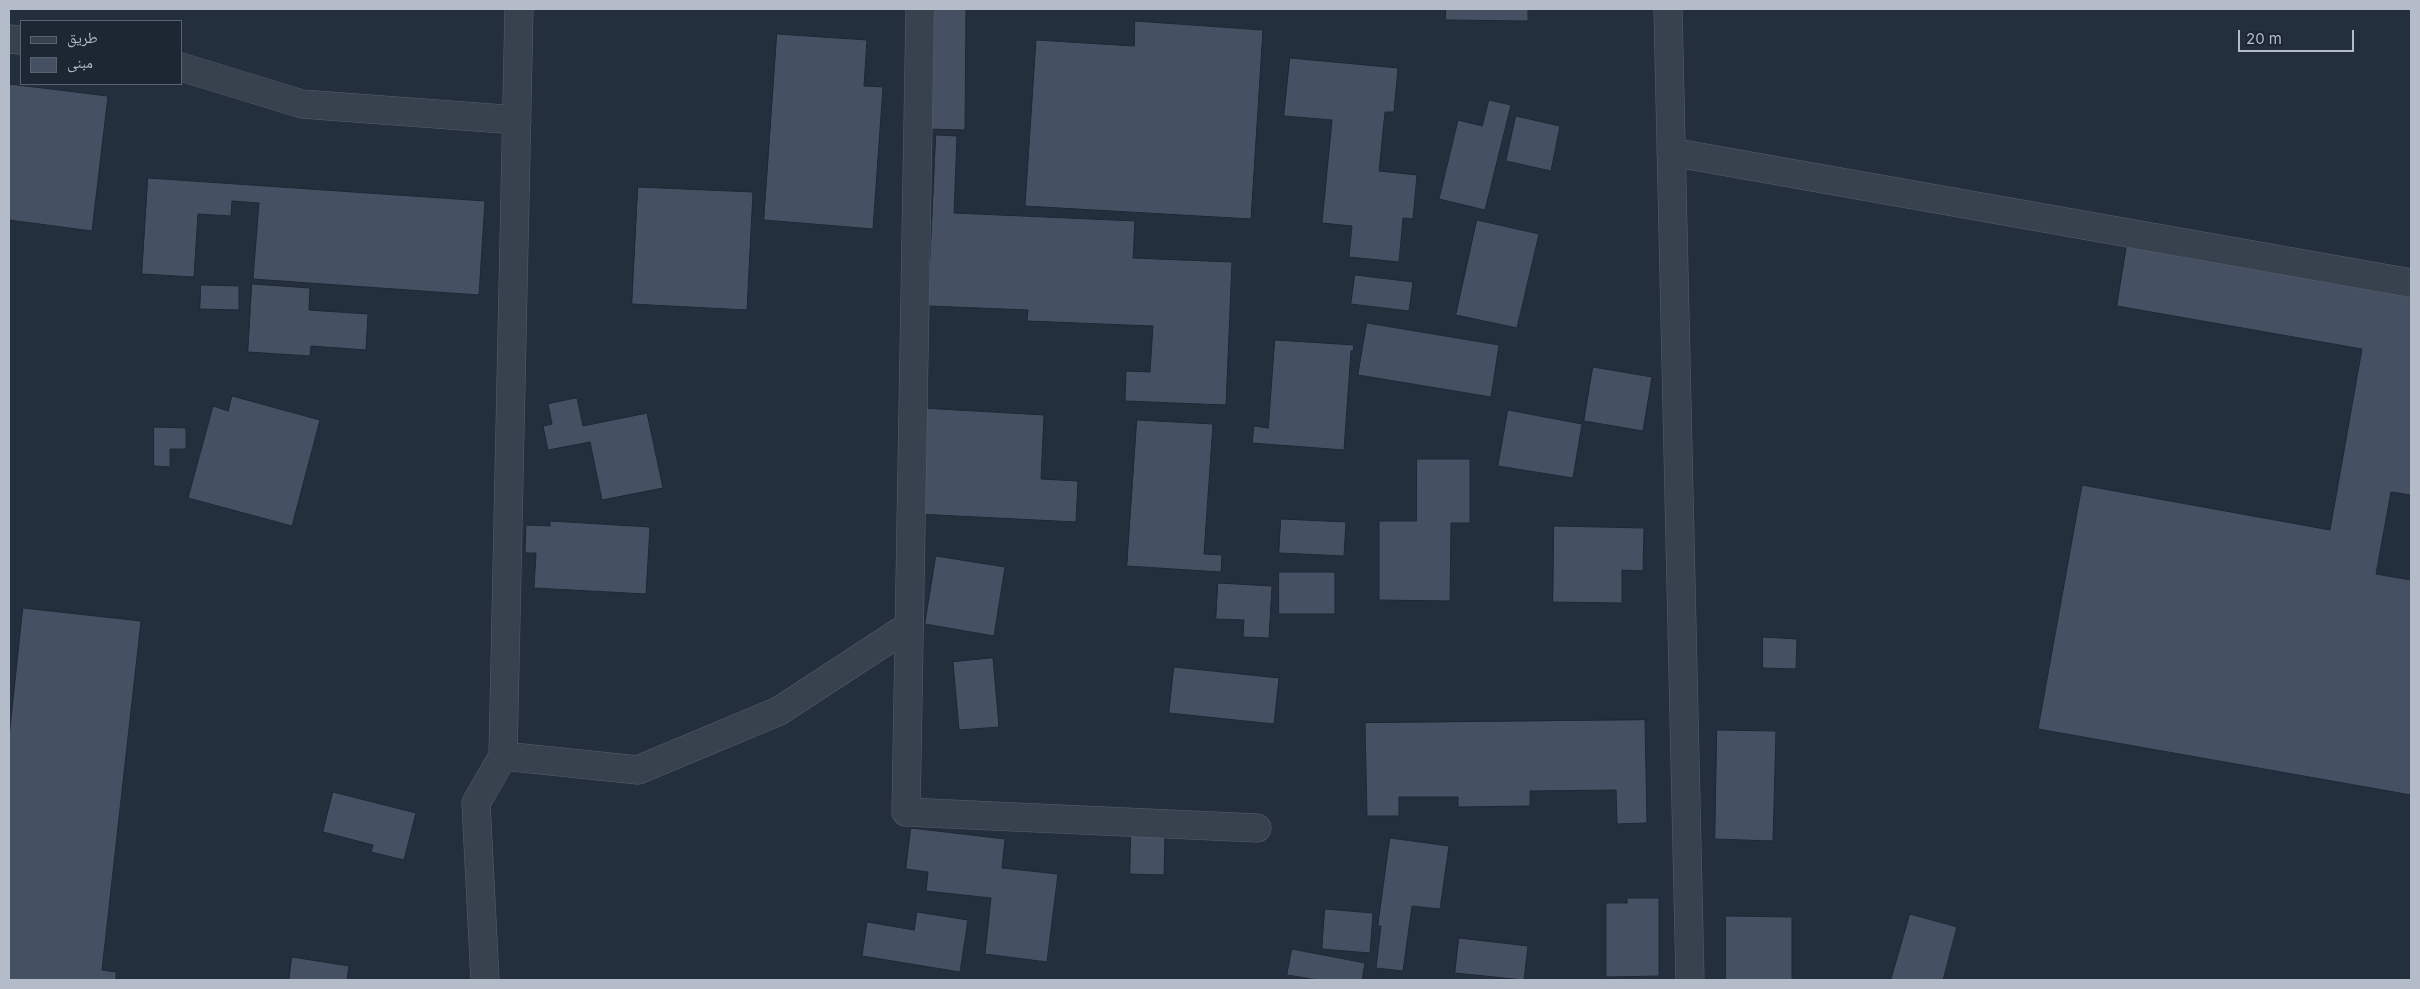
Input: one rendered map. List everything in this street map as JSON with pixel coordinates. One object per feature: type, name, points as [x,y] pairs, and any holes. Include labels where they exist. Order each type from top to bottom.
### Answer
[{"type":"street","points":[[485,980],[476,803],[503,756],[519,9]]},
{"type":"street","points":[[920,9],[906,812],[1257,828]]},
{"type":"street","points":[[1668,9],[1690,980]]},
{"type":"street","points":[[182,66],[302,104],[517,120]]},
{"type":"street","points":[[1671,152],[2411,283]]},
{"type":"street","points":[[503,756],[638,770],[779,710],[909,626]]},
{"type":"building","points":[[930,9],[966,9],[965,130],[928,129]]},
{"type":"building","points":[[1446,9],[1528,9],[1528,21],[1446,20]]},
{"type":"building","points":[[1135,21],[1263,30],[1251,219],[1025,206],[1036,40],[1134,46]]},
{"type":"building","points":[[777,34],[867,40],[864,86],[883,87],[873,229],[764,220]]},
{"type":"building","points":[[1290,58],[1398,68],[1394,112],[1385,112],[1379,171],[1417,175],[1413,219],[1403,218],[1399,262],[1349,257],[1352,226],[1322,223],[1332,120],[1284,116]]},
{"type":"building","points":[[9,84],[108,96],[92,231],[9,220]]},
{"type":"building","points":[[1489,100],[1511,105],[1485,210],[1439,199],[1458,120],[1482,126]]},
{"type":"building","points":[[1516,116],[1560,126],[1551,171],[1506,161]]},
{"type":"building","points":[[936,135],[957,136],[954,213],[1135,221],[1133,258],[1232,262],[1226,405],[1125,401],[1126,371],[1150,372],[1153,326],[1027,321],[1028,310],[928,306]]},
{"type":"building","points":[[148,178],[485,201],[479,295],[253,279],[259,203],[232,201],[231,216],[198,214],[194,277],[142,274]]},
{"type":"building","points":[[638,187],[753,192],[747,310],[632,304]]},
{"type":"building","points":[[1477,220],[1539,234],[1517,328],[1456,315]]},
{"type":"building","points":[[2127,244],[2411,296],[2411,495],[2391,492],[2376,574],[2411,580],[2411,795],[2038,729],[2082,485],[2330,530],[2362,349],[2117,306]]},
{"type":"building","points":[[1355,275],[1413,282],[1409,311],[1351,304]]},
{"type":"building","points":[[252,284],[310,288],[309,310],[368,314],[366,350],[311,346],[310,356],[248,352]]},
{"type":"building","points":[[201,285],[239,286],[239,310],[200,309]]},
{"type":"building","points":[[1367,323],[1499,345],[1491,397],[1358,375]]},
{"type":"building","points":[[1275,340],[1354,345],[1353,351],[1351,351],[1344,450],[1252,443],[1254,426],[1268,428]]},
{"type":"building","points":[[1593,367],[1652,377],[1643,431],[1584,421]]},
{"type":"building","points":[[232,396],[320,420],[292,526],[188,498],[213,406],[228,411]]},
{"type":"building","points":[[577,398],[583,426],[647,413],[663,488],[602,500],[590,442],[548,450],[543,426],[552,424],[548,404]]},
{"type":"building","points":[[922,408],[1044,415],[1041,479],[1078,481],[1076,522],[917,514]]},
{"type":"building","points":[[1508,410],[1582,424],[1573,478],[1498,466]]},
{"type":"building","points":[[1137,420],[1213,424],[1204,554],[1222,555],[1221,572],[1127,566]]},
{"type":"building","points":[[154,427],[186,428],[186,449],[170,449],[170,467],[154,466]]},
{"type":"building","points":[[1417,459],[1470,459],[1470,523],[1451,523],[1450,601],[1379,600],[1379,521],[1416,521]]},
{"type":"building","points":[[1281,519],[1346,522],[1344,556],[1279,553]]},
{"type":"building","points":[[550,521],[650,527],[646,594],[534,588],[536,553],[525,553],[526,525],[550,526]]},
{"type":"building","points":[[1554,526],[1644,528],[1643,571],[1622,570],[1622,603],[1553,602]]},
{"type":"building","points":[[936,556],[1005,567],[994,636],[925,624]]},
{"type":"building","points":[[1279,572],[1335,572],[1335,614],[1279,614]]},
{"type":"building","points":[[1218,583],[1272,586],[1269,638],[1243,637],[1244,620],[1216,619]]},
{"type":"building","points":[[23,608],[141,621],[102,970],[116,972],[116,980],[9,980],[9,738]]},
{"type":"building","points":[[1763,637],[1797,639],[1796,669],[1763,668]]},
{"type":"building","points":[[993,658],[999,727],[959,730],[953,662]]},
{"type":"building","points":[[1174,667],[1279,678],[1274,724],[1169,713]]},
{"type":"building","points":[[1645,720],[1647,823],[1617,824],[1616,790],[1530,791],[1530,806],[1458,807],[1458,797],[1399,797],[1399,816],[1367,816],[1365,723]]},
{"type":"building","points":[[1717,730],[1776,731],[1773,841],[1715,839]]},
{"type":"building","points":[[333,792],[416,813],[404,860],[371,852],[373,845],[323,832]]},
{"type":"building","points":[[911,828],[1005,839],[1002,868],[1058,874],[1047,962],[985,954],[991,898],[926,891],[928,872],[906,869]]},
{"type":"building","points":[[1131,832],[1165,834],[1164,875],[1130,874]]},
{"type":"building","points":[[1390,838],[1449,846],[1440,909],[1412,906],[1403,971],[1376,968],[1381,926],[1378,926]]},
{"type":"building","points":[[1627,898],[1659,898],[1659,976],[1606,977],[1606,903],[1627,903]]},
{"type":"building","points":[[1325,909],[1373,913],[1370,953],[1322,949]]},
{"type":"building","points":[[917,912],[968,920],[960,972],[862,956],[867,922],[914,930]]},
{"type":"building","points":[[1910,914],[1957,927],[1943,980],[1891,980]]},
{"type":"building","points":[[1726,916],[1792,917],[1792,980],[1726,980]]},
{"type":"building","points":[[1459,938],[1528,946],[1524,980],[1455,973]]},
{"type":"building","points":[[1292,949],[1365,963],[1362,980],[1318,980],[1287,975]]},
{"type":"building","points":[[292,957],[349,966],[347,980],[289,980]]}]
